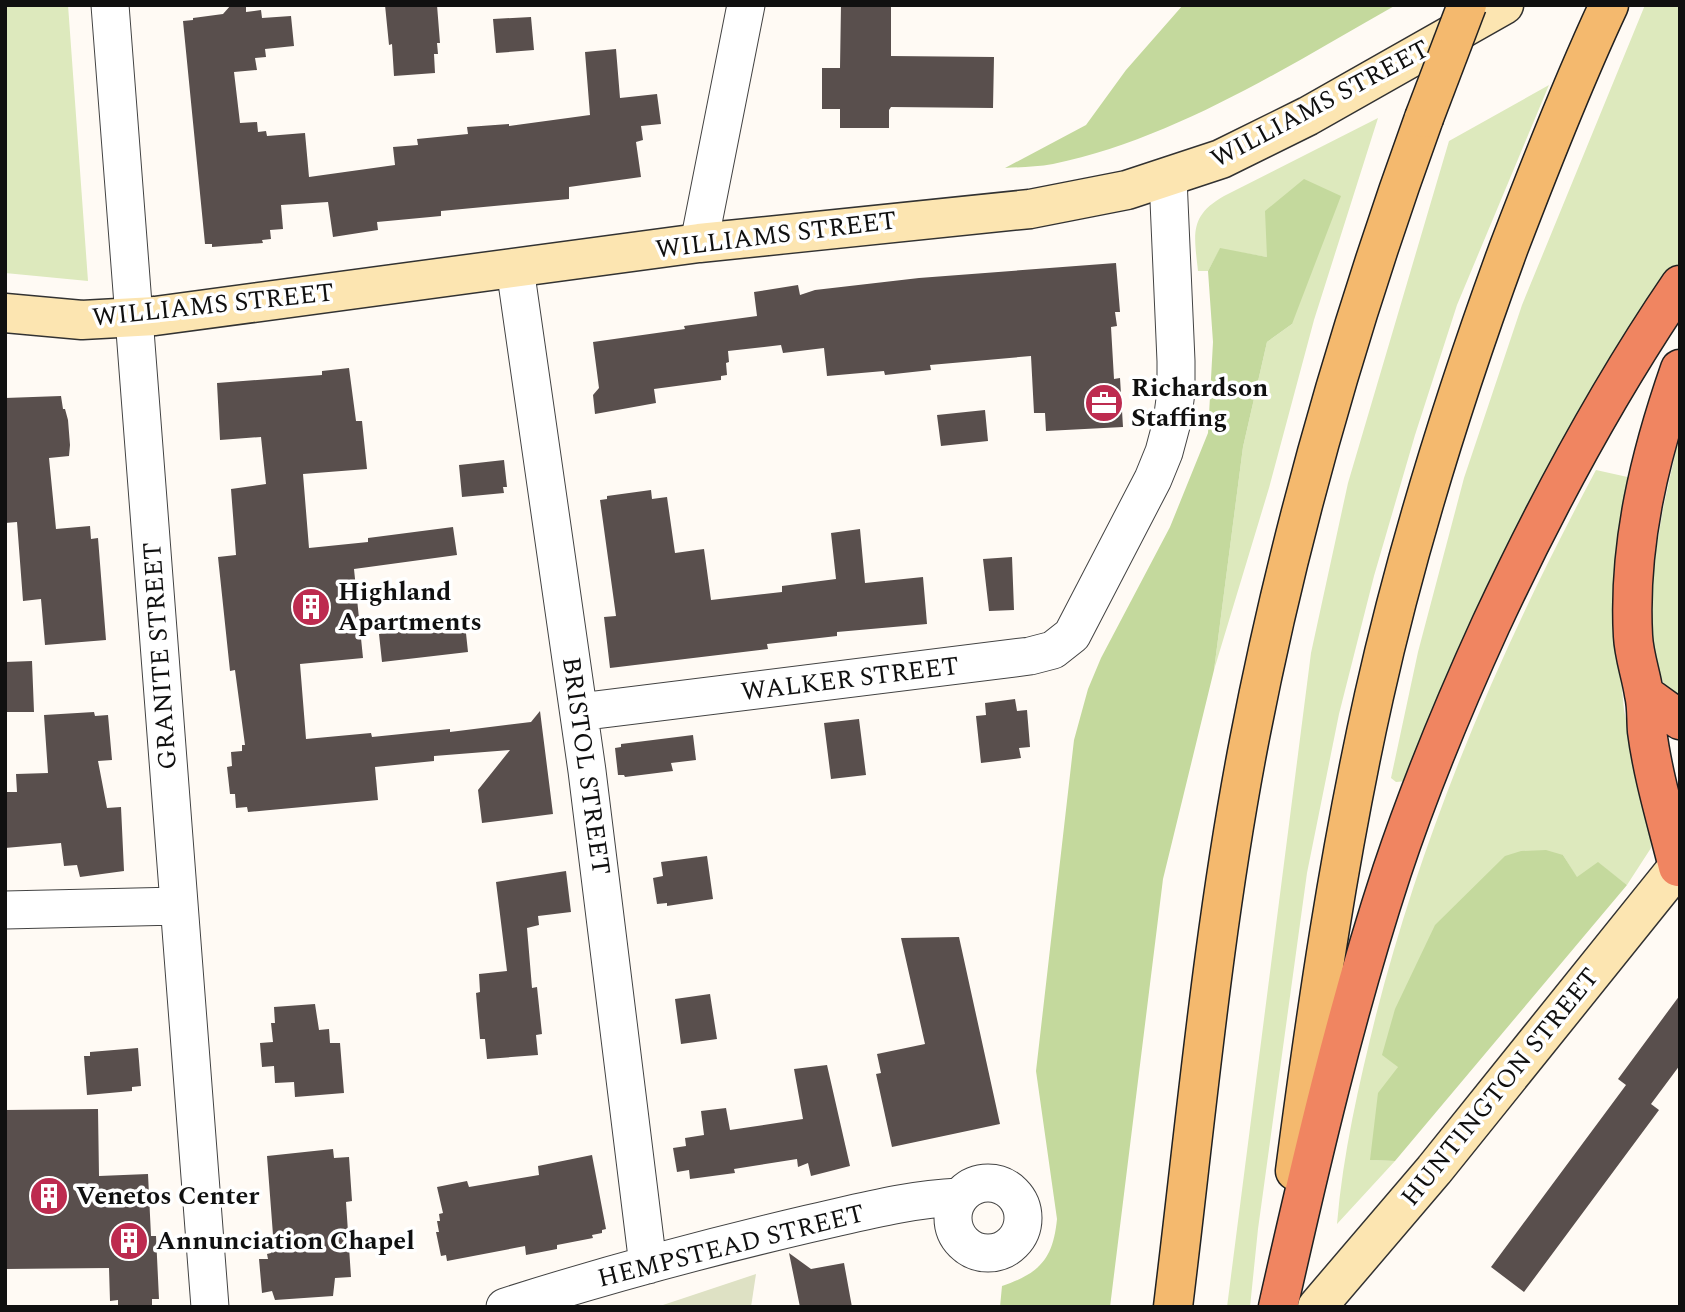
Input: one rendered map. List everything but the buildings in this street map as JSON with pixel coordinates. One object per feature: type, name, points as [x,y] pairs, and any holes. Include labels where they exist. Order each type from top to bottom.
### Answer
[{"type":"highway","points":[[1278,1307],[1352,1007],[1392,871],[1423,783],[1476,658],[1537,528],[1594,422],[1680,285]]},
{"type":"highway","points":[[1679,866],[1655,774],[1644,694],[1637,670],[1633,637],[1633,582],[1638,528],[1646,485],[1664,415],[1680,369]]},
{"type":"highway","points":[[1644,694],[1680,720]]},
{"type":"main road","points":[[1173,1307],[1225,888],[1263,671],[1283,582],[1331,397],[1374,260],[1467,5]]},
{"type":"main road","points":[[1278,1307],[1330,921],[1359,766],[1394,617],[1433,474],[1494,289],[1537,174],[1607,10]]},
{"type":"street","name":"GRANITE STREET","points":[[110,5],[209,1307]]},
{"type":"street","points":[[699,243],[746,5]]},
{"type":"street","name":"WILLIAMS STREET","points":[[5,313],[82,320],[134,318],[699,243],[1030,208],[1091,198],[1168,178],[1221,159],[1265,139],[1504,5]]},
{"type":"street","name":"WALKER STREET","points":[[579,712],[1041,654],[1053,650],[1072,635],[1153,479],[1172,422],[1176,382],[1168,178]]},
{"type":"street","name":"BRISTOL STREET","points":[[515,268],[579,712],[648,1265]]},
{"type":"street","name":"HUNTINGTON STREET","points":[[1317,1307],[1501,1087],[1679,866]]},
{"type":"street","points":[[5,910],[179,906]]},
{"type":"street","name":"HEMPSTEAD STREET","points":[[505,1307],[648,1265],[884,1207],[916,1200],[959,1197]]},
{"type":"green space","points":[[5,5],[68,5],[88,281],[5,273]]},
{"type":"green space","points":[[1183,5],[1396,5],[1272,76],[1187,119],[1098,152],[1053,164],[1005,168],[1086,125],[1126,70]]},
{"type":"green space","points":[[1645,5],[1680,5],[1680,263],[1657,294],[1407,781],[1396,782],[1391,778],[1418,652],[1464,478],[1522,305]]},
{"type":"green space","points":[[1549,85],[1457,305],[1374,576],[1339,714],[1307,873],[1258,1229],[1250,1307],[1227,1307],[1311,653],[1348,483],[1449,141]]},
{"type":"green space","points":[[1378,118],[1314,320],[1269,488],[1214,670],[1243,447],[1267,342],[1292,324],[1267,257],[1220,249],[1208,271],[1198,271],[1196,227],[1205,211],[1224,196]]},
{"type":"green space","points":[[1304,179],[1341,196],[1292,324],[1267,342],[1243,447],[1214,670],[1163,879],[1110,1307],[1000,1307],[1002,1286],[1035,1270],[1048,1254],[1057,1219],[1036,1071],[1074,740],[1088,689],[1101,658],[1170,527],[1208,433],[1213,342],[1208,271],[1220,248],[1267,257],[1265,211]]},
{"type":"green space","points":[[1680,432],[1680,700],[1668,692],[1656,667],[1652,640],[1652,575]]},
{"type":"green space","points":[[1596,470],[1632,478],[1617,637],[1624,710],[1650,831],[1651,848],[1627,885],[1598,863],[1577,878],[1563,855],[1398,1067],[1371,1160],[1395,1161],[1337,1224],[1347,1145],[1376,1015],[1418,874],[1498,668]]},
{"type":"green space","points":[[1546,850],[1563,855],[1577,877],[1598,862],[1627,885],[1395,1161],[1370,1160],[1378,1093],[1398,1067],[1382,1055],[1395,1009],[1435,925],[1505,856],[1521,851]]},
{"type":"green space","points":[[756,1274],[751,1307],[657,1307]]},
{"type":"place","name":"Richardson Staffing","points":[[1104,403]]},
{"type":"place","name":"Highland Apartments","points":[[311,607]]},
{"type":"place","name":"Venetos Center","points":[[49,1196]]},
{"type":"place","name":"Annunciation Chapel","points":[[129,1241]]}]
